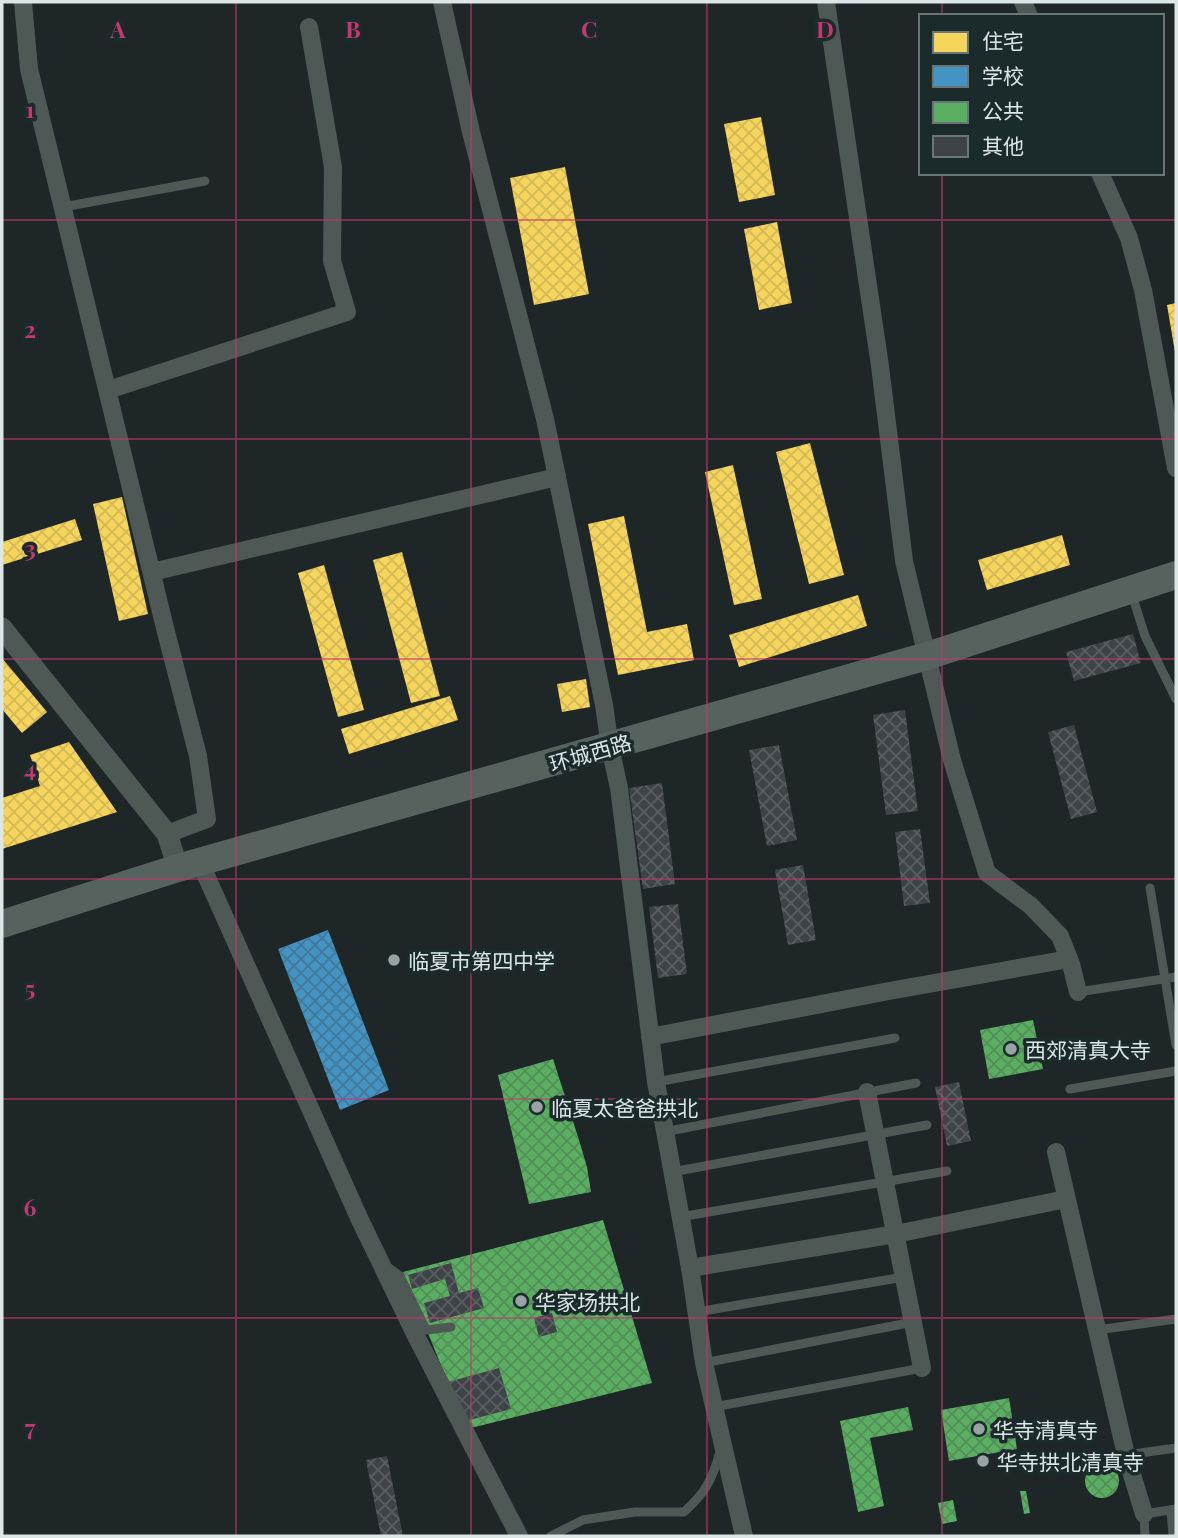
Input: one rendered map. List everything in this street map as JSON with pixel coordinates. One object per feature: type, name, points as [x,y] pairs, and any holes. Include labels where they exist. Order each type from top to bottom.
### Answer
[{"type":"highway","name":"环城西路","points":[[2,924],[189,865],[927,656],[1176,575]]},
{"type":"street","points":[[23,2],[30,69],[198,756],[207,818],[167,834]]},
{"type":"street","points":[[442,2],[471,132],[545,419],[604,705],[619,789],[664,1132],[690,1268],[704,1363],[744,1536]]},
{"type":"street","points":[[826,2],[880,366],[904,561],[952,760],[987,873],[1031,906],[1060,936],[1078,992]]},
{"type":"street","points":[[108,390],[347,312],[332,261],[333,167],[309,27]]},
{"type":"street","points":[[1101,175],[1129,239],[1143,289],[1176,468]]},
{"type":"street","points":[[152,572],[557,477]]},
{"type":"street","points":[[2,628],[189,865],[297,1080],[379,1261],[519,1536]]},
{"type":"street","points":[[650,1037],[1069,959]]},
{"type":"street","points":[[867,1092],[922,1368]]},
{"type":"street","points":[[1056,1153],[1126,1455],[1144,1514]]},
{"type":"street","points":[[690,1268],[896,1234],[1066,1199]]},
{"type":"lane","points":[[64,207],[205,181]]},
{"type":"lane","points":[[1130,590],[1145,636],[1176,699]]},
{"type":"lane","points":[[1150,888],[1176,1045]]},
{"type":"lane","points":[[1078,992],[1176,976]]},
{"type":"lane","points":[[656,1082],[895,1038]]},
{"type":"lane","points":[[1070,1088],[1176,1070]]},
{"type":"lane","points":[[664,1132],[916,1083]]},
{"type":"lane","points":[[672,1172],[928,1125]]},
{"type":"lane","points":[[680,1217],[947,1171]]},
{"type":"lane","points":[[379,1261],[400,1276],[426,1330],[451,1327]]},
{"type":"lane","points":[[697,1312],[904,1277]]},
{"type":"lane","points":[[1097,1330],[1176,1319]]},
{"type":"lane","points":[[704,1363],[913,1322]]},
{"type":"lane","points":[[714,1407],[922,1368]]},
{"type":"lane","points":[[551,1536],[583,1520],[635,1512],[684,1512],[701,1497],[715,1472],[723,1443]]},
{"type":"lane","points":[[1126,1455],[1176,1448]]},
{"type":"lane","points":[[1145,1536],[1144,1514],[1173,1510],[1173,1536]]},
{"type":"building: 住宅","points":[[761,117],[775,195],[739,202],[724,124]]},
{"type":"building: 住宅","points":[[565,167],[589,294],[534,305],[510,178]]},
{"type":"building: 住宅","points":[[777,222],[792,303],[759,310],[744,229]]},
{"type":"building: 住宅","points":[[1176,303],[1176,352],[1175,352],[1167,305]]},
{"type":"building: 住宅","points":[[810,443],[844,575],[809,584],[776,452]]},
{"type":"building: 住宅","points":[[733,465],[762,599],[734,605],[705,472]]},
{"type":"building: 住宅","points":[[122,497],[148,614],[119,621],[93,504]]},
{"type":"building: 住宅","points":[[624,516],[647,632],[687,624],[694,660],[618,675],[588,524]]},
{"type":"building: 住宅","points":[[75,519],[82,540],[2,565],[2,542]]},
{"type":"building: 住宅","points":[[1062,535],[1070,565],[987,590],[978,560]]},
{"type":"building: 住宅","points":[[402,552],[440,696],[411,703],[373,560]]},
{"type":"building: 住宅","points":[[324,565],[364,710],[338,717],[298,573]]},
{"type":"building: 住宅","points":[[858,595],[867,626],[739,667],[729,635]]},
{"type":"building: 住宅","points":[[2,658],[47,712],[22,733],[2,709]]},
{"type":"building: 住宅","points":[[586,679],[590,707],[562,712],[557,684]]},
{"type":"building: 住宅","points":[[450,696],[458,720],[349,754],[341,729]]},
{"type":"building: 住宅","points":[[69,742],[117,812],[2,849],[2,798],[40,786],[30,755]]},
{"type":"building: 学校","points":[[328,930],[389,1090],[340,1110],[278,949]]},
{"type":"building: 公共","name":"西郊清真大寺","points":[[1033,1020],[1043,1069],[989,1079],[980,1030]]},
{"type":"building: 公共","name":"临夏太爸爸拱北","points":[[553,1059],[587,1167],[591,1192],[529,1204],[498,1075]]},
{"type":"building: 公共","name":"华家场拱北","points":[[603,1220],[652,1383],[467,1429],[403,1272]]},
{"type":"building: 公共","name":"华寺清真寺","points":[[1009,1398],[1017,1449],[949,1461],[941,1410]]},
{"type":"building: 公共","points":[[908,1407],[913,1430],[870,1438],[884,1506],[858,1512],[840,1421]]},
{"type":"building: 公共","points":[[1102,1464],[1114,1469],[1119,1481],[1114,1493],[1102,1498],[1090,1493],[1085,1481],[1090,1469]]},
{"type":"building: 公共","points":[[1020,1491],[1026,1491],[1030,1513],[1024,1514]]},
{"type":"building: 公共","points":[[953,1500],[957,1521],[942,1524],[938,1503]]},
{"type":"building: 其他","points":[[1133,634],[1141,663],[1074,681],[1066,652]]},
{"type":"building: 其他","points":[[905,710],[918,811],[886,815],[873,715]]},
{"type":"building: 其他","points":[[1074,725],[1097,812],[1071,819],[1048,732]]},
{"type":"building: 其他","points":[[779,745],[797,840],[767,846],[749,750]]},
{"type":"building: 其他","points":[[662,783],[675,884],[643,889],[629,788]]},
{"type":"building: 其他","points":[[920,829],[930,903],[904,906],[895,832]]},
{"type":"building: 其他","points":[[803,865],[816,940],[788,945],[775,870]]},
{"type":"building: 其他","points":[[678,904],[687,974],[658,978],[649,907]]},
{"type":"building: 其他","points":[[959,1082],[971,1141],[947,1146],[935,1087]]},
{"type":"building: 其他","points":[[451,1263],[459,1293],[478,1288],[484,1308],[430,1323],[424,1303],[450,1296],[445,1279],[412,1289],[408,1275]]},
{"type":"building: 其他","points":[[552,1313],[557,1332],[539,1337],[534,1318]]},
{"type":"building: 其他","points":[[499,1368],[511,1409],[466,1421],[448,1382]]},
{"type":"building: 其他","points":[[387,1456],[403,1536],[381,1536],[366,1460]]},
{"type":"place","name":"临夏市第四中学","points":[[394,960]]},
{"type":"place","name":"西郊清真大寺","points":[[1011,1049]]},
{"type":"place","name":"临夏太爸爸拱北","points":[[537,1107]]},
{"type":"place","name":"华家场拱北","points":[[521,1301]]},
{"type":"place","name":"华寺清真寺","points":[[979,1429]]},
{"type":"place","name":"华寺拱北清真寺","points":[[983,1461]]}]
